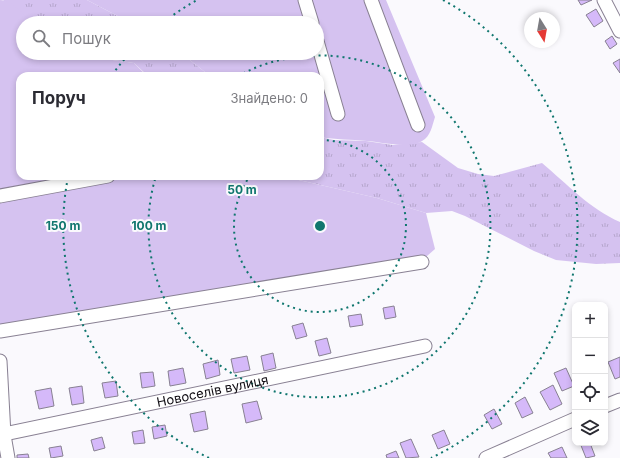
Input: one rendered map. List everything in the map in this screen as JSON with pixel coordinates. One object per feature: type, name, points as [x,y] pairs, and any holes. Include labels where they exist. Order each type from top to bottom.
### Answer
[{"type":"street","points":[[306,0],[310,16]]},
{"type":"street","points":[[371,0],[418,125]]},
{"type":"street","points":[[604,0],[620,31]]},
{"type":"street","points":[[322,60],[338,114]]},
{"type":"street","points":[[0,196],[86,180]]},
{"type":"street","points":[[0,331],[422,262]]},
{"type":"street","name":"Новоселів вулиця","points":[[1,435],[424,346]]},
{"type":"street","points":[[0,361],[1,435],[8,458]]},
{"type":"street","points":[[608,405],[620,400]]},
{"type":"street","points":[[486,458],[572,420]]},
{"type":"green space","points":[[0,0],[9,2],[26,16],[16,16],[16,60],[112,60],[134,63],[143,72],[16,72],[16,180],[299,180],[377,198],[426,213],[435,249],[427,256],[0,325]]},
{"type":"green space","points":[[3,0],[87,0],[118,16],[20,16]]},
{"type":"green space","points":[[87,0],[386,0],[435,117],[431,130],[425,139],[411,145],[324,138],[324,72],[205,72],[190,60],[324,60],[324,16],[118,16]]},
{"type":"green space","points":[[112,60],[190,60],[205,72],[144,72],[134,63]]},
{"type":"green space","points":[[324,138],[393,145],[422,142],[458,168],[478,174],[494,176],[542,163],[589,203],[609,217],[620,222],[620,263],[596,264],[556,260],[534,251],[465,216],[452,211],[426,213],[377,198],[299,180],[324,180]]},
{"type":"building","points":[[578,0],[592,0],[581,5]]},
{"type":"building","points":[[596,9],[603,21],[594,27],[586,15]]},
{"type":"building","points":[[612,36],[617,44],[610,49],[605,41]]},
{"type":"building","points":[[620,59],[620,73],[613,63]]},
{"type":"building","points":[[394,306],[396,317],[385,319],[383,308]]},
{"type":"building","points":[[361,314],[363,325],[350,327],[348,316]]},
{"type":"building","points":[[303,323],[307,336],[296,339],[292,326]]},
{"type":"building","points":[[327,338],[331,353],[319,356],[315,341]]},
{"type":"building","points":[[273,353],[276,368],[264,371],[261,356]]},
{"type":"building","points":[[247,356],[250,370],[234,373],[231,359]]},
{"type":"building","points":[[620,357],[620,377],[615,379],[608,362]]},
{"type":"building","points":[[218,360],[220,375],[206,379],[203,364]]},
{"type":"building","points":[[183,368],[186,383],[170,386],[168,371]]},
{"type":"building","points":[[566,368],[572,382],[572,387],[562,391],[554,373]]},
{"type":"building","points":[[153,372],[155,386],[142,388],[140,373]]},
{"type":"building","points":[[116,381],[118,396],[105,398],[102,383]]},
{"type":"building","points":[[553,385],[562,404],[550,410],[540,392]]},
{"type":"building","points":[[82,386],[84,403],[72,405],[69,388]]},
{"type":"building","points":[[51,388],[54,406],[39,409],[35,391]]},
{"type":"building","points":[[525,397],[533,413],[522,418],[515,403]]},
{"type":"building","points":[[257,401],[262,419],[246,423],[242,404]]},
{"type":"building","points":[[494,409],[502,424],[492,429],[484,415]]},
{"type":"building","points":[[205,411],[208,429],[194,432],[190,414]]},
{"type":"building","points":[[165,425],[167,436],[154,439],[152,427]]},
{"type":"building","points":[[143,430],[145,443],[134,444],[132,432]]},
{"type":"building","points":[[444,430],[450,444],[438,449],[432,435]]},
{"type":"building","points":[[102,437],[105,448],[94,451],[91,440]]},
{"type":"building","points":[[411,439],[419,457],[406,458],[400,443]]},
{"type":"building","points":[[61,446],[63,456],[51,458],[49,448]]},
{"type":"building","points":[[581,446],[591,446],[595,456],[586,458]]},
{"type":"building","points":[[562,447],[567,458],[551,458],[548,453]]},
{"type":"building","points":[[396,451],[399,458],[387,458],[386,455]]},
{"type":"building","points":[[28,454],[29,458],[17,458],[17,455]]}]
